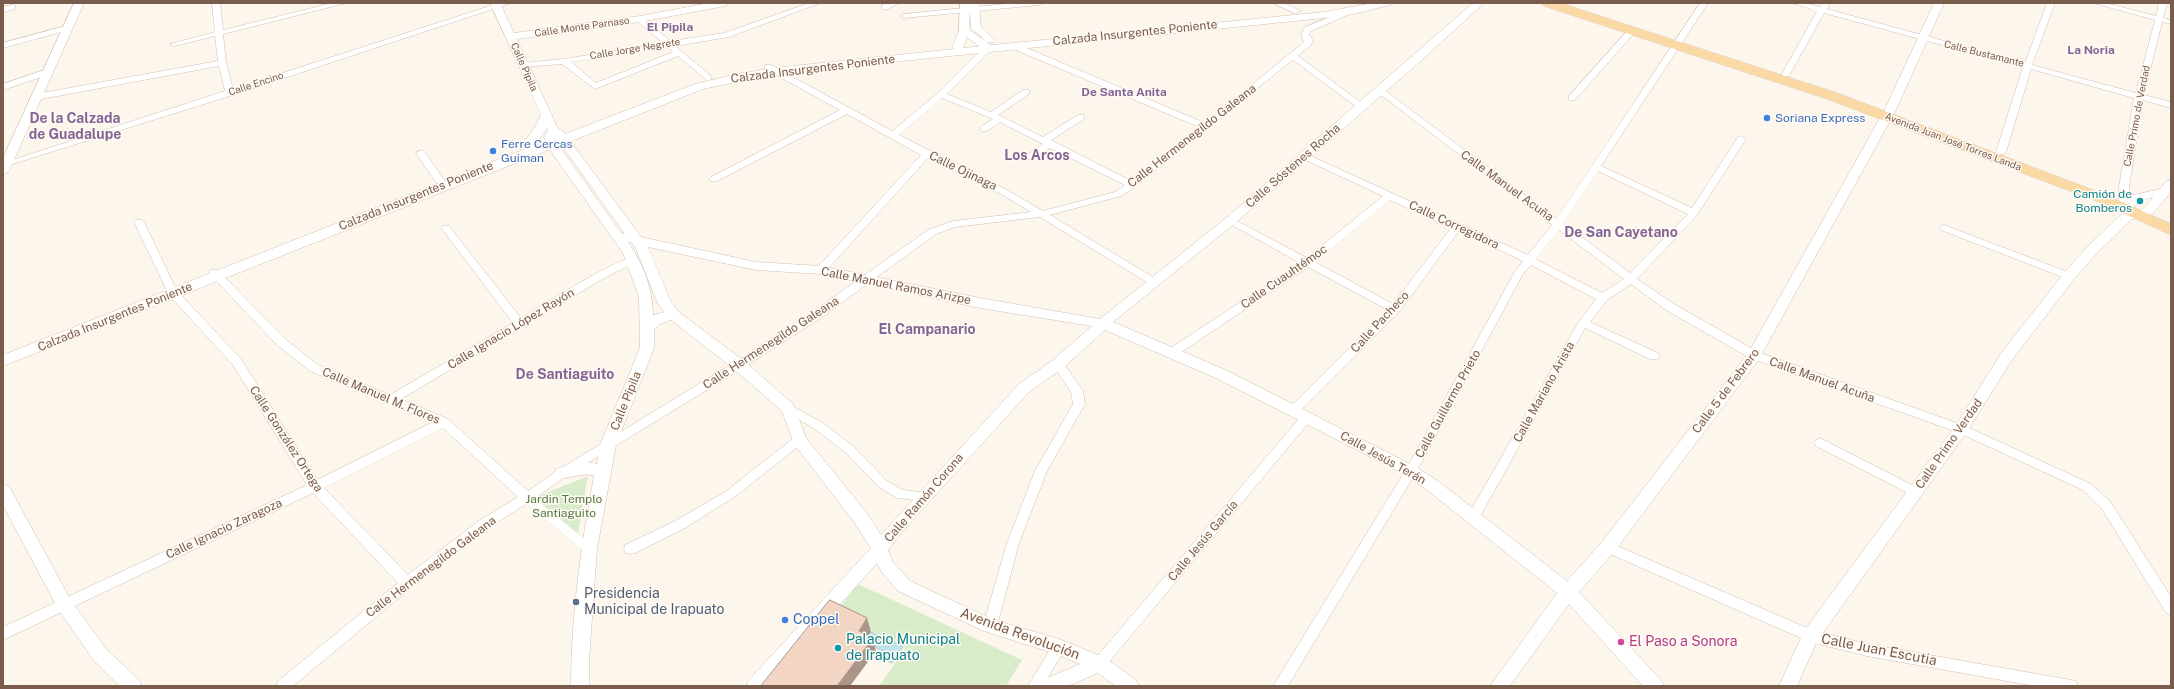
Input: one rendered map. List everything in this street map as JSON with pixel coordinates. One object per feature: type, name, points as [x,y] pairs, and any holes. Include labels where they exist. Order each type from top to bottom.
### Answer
[{"type":"main road","name":"Calzada Insurgentes Poniente","points":[[650,102],[708,78],[771,69],[958,47],[991,45],[1014,46],[1386,3]]},
{"type":"main road","name":"Avenida Juan José Torres Landa","points":[[1548,3],[1632,30],[1786,74],[2171,221]]},
{"type":"main road","name":"Avenida Juan José Torres Landa","points":[[1568,3],[1832,96],[2001,152],[2131,207],[2171,230]]},
{"type":"main road","name":"Calzada Insurgentes Poniente","points":[[216,274],[440,181],[498,160],[527,146],[699,86],[771,69],[1297,11],[1355,7]]},
{"type":"main road","points":[[958,47],[964,31]]},
{"type":"main road","points":[[527,146],[538,133],[546,116]]},
{"type":"main road","name":"Calzada Insurgentes Poniente","points":[[3,361],[555,136]]},
{"type":"main road","name":"Calzada Insurgentes Poniente","points":[[3,353],[172,292]]},
{"type":"street","points":[[4,168],[79,3]]},
{"type":"street","points":[[218,3],[218,34],[222,63],[230,93]]},
{"type":"street","points":[[174,44],[342,3]]},
{"type":"street","name":"Calle Encino","points":[[4,168],[496,5],[507,3]]},
{"type":"street","name":"Calle Jorge Negrete","points":[[522,65],[564,61],[726,35],[816,3]]},
{"type":"street","points":[[885,7],[895,3]]},
{"type":"street","points":[[904,16],[970,6],[1039,3]]},
{"type":"street","points":[[1277,3],[1297,11]]},
{"type":"street","name":"Calle Sóstenes Rocha","points":[[1105,324],[1154,282],[1230,221],[1479,3]]},
{"type":"street","name":"Calle Guillermo Prieto","points":[[1280,686],[1411,471],[1519,273],[1531,261],[1558,224],[1704,3]]},
{"type":"street","name":"Calle Bustamante","points":[[1796,3],[1824,6],[1922,38],[2028,65],[2171,105]]},
{"type":"street","name":"Calle 5 de Febrero","points":[[1499,686],[1568,592],[1608,547],[1754,355],[1887,113],[1939,3]]},
{"type":"street","points":[[2001,152],[2028,65],[2051,3]]},
{"type":"street","points":[[2097,3],[2171,22]]},
{"type":"street","name":"Calle Primo de Verdad","points":[[2131,207],[2124,187],[2139,96],[2163,3]]},
{"type":"street","name":"Calle Monte Parnaso","points":[[510,37],[640,19],[715,4]]},
{"type":"street","name":"Calle Pípila","points":[[496,5],[555,136],[632,260],[646,297],[647,348],[608,445],[589,549],[580,660],[580,686]]},
{"type":"street","points":[[970,6],[964,31],[991,45]]},
{"type":"street","points":[[970,6],[976,28],[991,45]]},
{"type":"street","points":[[1786,74],[1824,6]]},
{"type":"street","points":[[3,10],[12,7]]},
{"type":"street","name":"Calle Hermenegildo Galeana","points":[[283,686],[407,582],[484,524],[818,314],[932,232],[953,224],[1043,214],[1118,194],[1132,185],[1206,127],[1308,43],[1309,40],[1305,34],[1308,29],[1355,7]]},
{"type":"street","points":[[640,19],[708,78]]},
{"type":"street","points":[[3,46],[68,27]]},
{"type":"street","points":[[1572,98],[1632,30]]},
{"type":"street","points":[[893,135],[941,95],[991,45]]},
{"type":"street","points":[[1014,46],[1206,127]]},
{"type":"street","points":[[564,61],[595,86],[678,53]]},
{"type":"street","points":[[1293,56],[1362,107]]},
{"type":"street","points":[[36,97],[222,63]]},
{"type":"street","name":"Calle Ojinaga","points":[[771,69],[927,154],[1006,193],[1154,282]]},
{"type":"street","points":[[3,87],[47,72]]},
{"type":"street","name":"Calle Manuel Acuña","points":[[1380,91],[1670,307],[1754,355],[1961,429],[2087,487],[2106,505],[2171,609]]},
{"type":"street","points":[[984,128],[1026,92]]},
{"type":"street","points":[[941,95],[996,117],[1132,185]]},
{"type":"street","points":[[714,178],[847,110]]},
{"type":"street","points":[[1030,157],[1081,117]]},
{"type":"street","name":"Calle Pípila","points":[[555,136],[635,238],[647,257],[665,304],[675,316],[739,365],[788,408]]},
{"type":"street","name":"Calle Mariano Arista","points":[[1473,518],[1583,323],[1603,298],[1631,279],[1694,213],[1741,138]]},
{"type":"street","points":[[421,153],[440,181]]},
{"type":"street","points":[[821,270],[927,154]]},
{"type":"street","name":"Calle Corregidora","points":[[1304,156],[1531,261],[1603,298]]},
{"type":"street","points":[[1596,167],[1694,213]]},
{"type":"street","points":[[2131,207],[2144,194],[2167,188]]},
{"type":"street","name":"Calle Primo Verdad","points":[[1788,686],[1810,636],[1961,429],[2008,356],[2069,276],[2131,207],[2167,188]]},
{"type":"street","name":"Calle Cuauhtémoc","points":[[1173,352],[1308,262],[1390,195]]},
{"type":"street","points":[[1230,221],[1395,309]]},
{"type":"street","name":"Calle González Ortega","points":[[139,222],[172,292],[237,362],[315,487],[407,582]]},
{"type":"street","name":"Calle Pacheco","points":[[1301,413],[1395,309],[1457,226]]},
{"type":"street","points":[[446,228],[520,325]]},
{"type":"street","points":[[1944,228],[2069,276]]},
{"type":"street","name":"Calle Manuel Ramos Arizpe","points":[[617,236],[635,238],[756,266],[821,270],[980,303],[1105,324]]},
{"type":"street","name":"Calle Ignacio López Rayón","points":[[391,400],[520,325],[602,275],[632,260]]},
{"type":"street","name":"Calle Manuel M. Flores","points":[[216,274],[280,341],[314,368],[444,422],[527,498],[589,549]]},
{"type":"street","points":[[647,329],[653,322],[661,317],[675,316]]},
{"type":"street","points":[[1583,323],[1654,356]]},
{"type":"street","name":"Calle Jesús Terán","points":[[1105,324],[1173,352],[1301,413],[1411,471],[1456,503],[1568,592],[1655,686]]},
{"type":"street","name":"Calle Ramón Corona","points":[[755,686],[879,550],[895,528],[1024,388],[1058,364],[1105,324]]},
{"type":"street","points":[[990,626],[1013,543],[1041,471],[1079,404],[1077,391],[1058,364]]},
{"type":"street","points":[[788,408],[819,426],[850,450],[883,484],[901,495],[924,496]]},
{"type":"street","name":"Avenida Revolución","points":[[788,408],[799,440],[860,517],[874,538],[887,566],[904,586],[990,626],[1059,647],[1099,664],[1130,686]]},
{"type":"street","name":"Calle Jesús García","points":[[1099,664],[1301,413]]},
{"type":"street","name":"Calle Ignacio Zaragoza","points":[[3,634],[315,487],[444,422]]},
{"type":"street","points":[[630,549],[679,525],[729,495],[799,440]]},
{"type":"street","points":[[1820,443],[1916,492]]},
{"type":"street","points":[[562,474],[590,468],[602,473]]},
{"type":"street","points":[[3,490],[64,604],[101,656],[133,686]]},
{"type":"street","name":"Calle Juan Escutia","points":[[1608,547],[1810,636],[1867,650],[2071,686]]},
{"type":"street","points":[[1035,686],[1059,647]]},
{"type":"street","points":[[1049,686],[1099,664]]},
{"type":"green space","name":"Jardin Templo Santiaguito","points":[[588,476],[577,539],[527,501]]},
{"type":"green space","points":[[858,584],[1022,660],[1006,686],[879,686],[906,648],[835,613]]},
{"type":"water","points":[[871,632],[903,647],[892,663],[881,658],[885,652],[864,642]]},
{"type":"building","name":"Palacio Municipal de Irapuato","points":[[830,600],[867,618],[859,631],[873,638],[837,686],[761,686]]},
{"type":"place","name":"Soriana Express","points":[[1767,118]]},
{"type":"place","name":"Ferre Cercas Guiman","points":[[493,151]]},
{"type":"place","name":"Camión de Bomberos","points":[[2140,201]]},
{"type":"place","name":"Presidencia Municipal de Irapuato","points":[[576,602]]},
{"type":"place","name":"Coppel","points":[[785,620]]},
{"type":"place","name":"El Paso a Sonora","points":[[1621,642]]},
{"type":"place","name":"Palacio Municipal de Irapuato","points":[[838,648]]},
{"type":"district","name":"El Pipila","points":[[670,27]]},
{"type":"district","name":"La Noria","points":[[2091,50]]},
{"type":"district","name":"De Santa Anita","points":[[1124,92]]},
{"type":"district","name":"De la Calzada de Guadalupe","points":[[75,128]]},
{"type":"district","name":"Los Arcos","points":[[1037,156]]},
{"type":"district","name":"De San Cayetano","points":[[1621,233]]},
{"type":"district","name":"El Campanario","points":[[927,330]]},
{"type":"district","name":"De Santiaguito","points":[[565,375]]}]
